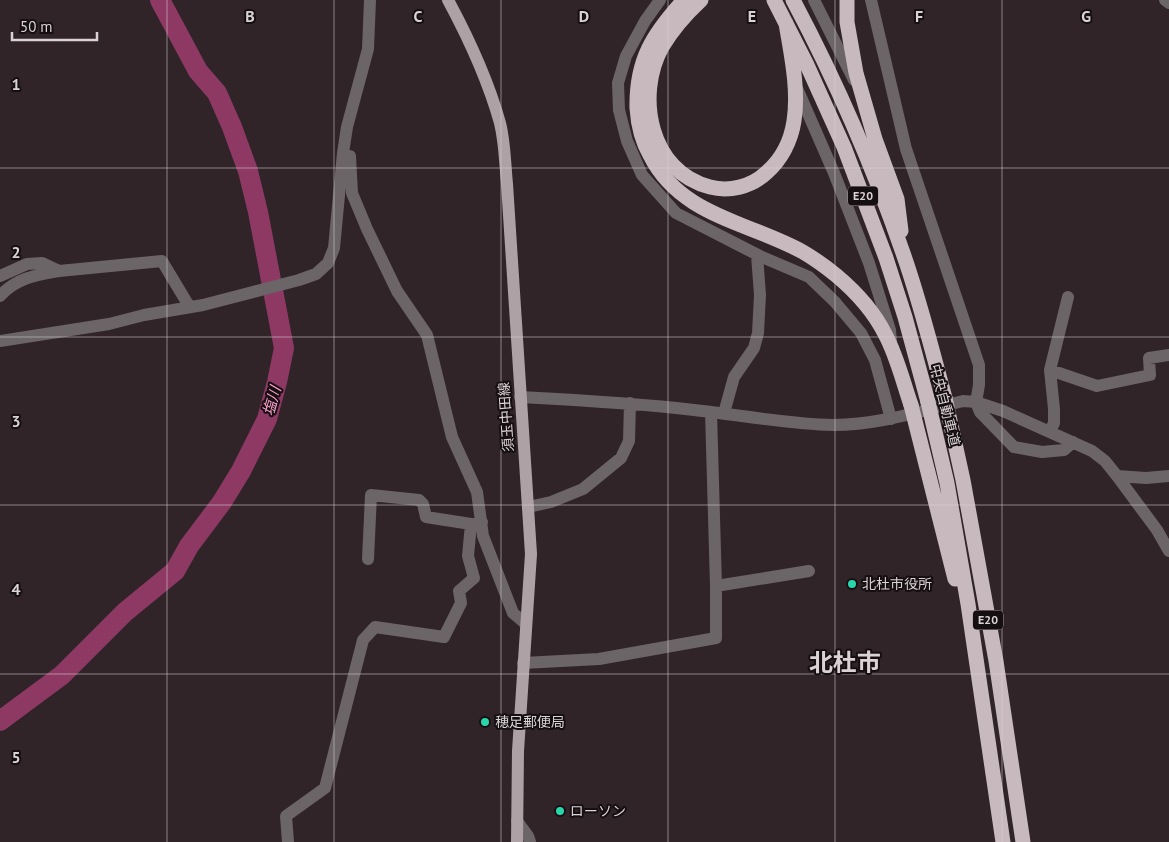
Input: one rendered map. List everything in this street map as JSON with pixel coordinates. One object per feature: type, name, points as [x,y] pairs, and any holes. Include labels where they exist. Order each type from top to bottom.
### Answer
[{"type":"highway","points":[[684,0],[664,22],[651,42],[638,77],[637,115],[645,146],[661,175],[686,199],[705,210],[802,252],[821,263],[857,295],[870,310],[885,333],[911,405],[978,662]]},
{"type":"highway","points":[[701,0],[662,47],[655,66],[649,100],[652,129],[667,160],[688,179],[718,189],[745,186],[762,177],[783,154],[794,122],[795,106],[794,80],[786,23]]},
{"type":"highway","name":"中央自動車道","points":[[774,0],[844,147],[870,215],[905,317],[947,483],[978,662],[1003,842]]},
{"type":"highway","name":"中央自動車道","points":[[793,0],[827,67],[861,142],[903,253],[945,398],[963,480],[996,660],[1023,842]]},
{"type":"highway","points":[[847,0],[847,22],[856,74],[875,139],[897,199],[903,253]]},
{"type":"main road","name":"須玉中田線","points":[[448,0],[480,66],[500,123],[503,138],[531,554],[518,751],[517,842]]},
{"type":"street","points":[[0,341],[109,324],[144,315],[203,304],[299,280],[316,274],[328,263],[334,248],[347,128],[368,49],[370,0]]},
{"type":"street","points":[[660,0],[645,21],[626,56],[618,83],[619,110],[627,141],[642,175],[676,214],[757,255],[808,277],[835,302],[861,333],[875,360],[890,419]]},
{"type":"street","points":[[814,0],[864,100]]},
{"type":"street","points":[[871,0],[906,149],[979,365],[979,386],[976,402],[980,412],[1014,447],[1042,452],[1064,450],[1073,442]]},
{"type":"street","points":[[1165,0],[1169,3]]},
{"type":"street","points":[[794,80],[834,173],[869,263],[890,330],[892,351]]},
{"type":"street","points":[[288,842],[286,816],[325,788],[363,640],[375,627],[444,637],[461,603],[459,591],[474,578],[468,556],[477,523],[476,492],[452,437],[427,335],[397,290],[367,229],[352,194],[350,155],[344,152]]},
{"type":"street","points":[[523,663],[599,659],[716,638],[718,413],[734,378],[752,353],[758,333],[760,295],[757,255]]},
{"type":"street","points":[[0,296],[12,285],[24,278],[59,271],[162,261],[189,306]]},
{"type":"street","points":[[0,276],[27,264],[42,263],[59,271]]},
{"type":"street","points":[[1050,432],[1054,423],[1050,370],[1068,297]]},
{"type":"street","points":[[1050,370],[1097,386],[1150,375],[1148,358],[1169,355]]},
{"type":"street","points":[[520,397],[630,403],[785,422],[834,425],[866,423],[964,401],[976,402],[1003,411],[1073,442],[1092,451],[1105,461],[1157,530],[1169,551]]},
{"type":"street","points":[[528,508],[551,502],[583,489],[621,458],[629,441],[630,403]]},
{"type":"street","points":[[1117,476],[1146,478],[1169,476]]},
{"type":"street","points":[[368,560],[372,495],[419,500],[424,504],[426,517],[477,523]]},
{"type":"street","points":[[477,523],[513,613],[526,624]]},
{"type":"street","points":[[716,586],[809,572]]},
{"type":"street","points":[[517,821],[530,842]]},
{"type":"waterway","name":"塩川","points":[[0,721],[62,675],[125,612],[175,571],[189,546],[222,502],[241,471],[267,419],[277,382],[284,348],[258,212],[248,171],[217,93],[198,71],[160,0]]},
{"type":"place","name":"北杜市役所","points":[[852,584]]},
{"type":"place","name":"穂足郵便局","points":[[485,722]]},
{"type":"place","name":"ローソン","points":[[560,811]]},
{"type":"district","name":"北杜市","points":[[845,663]]}]
